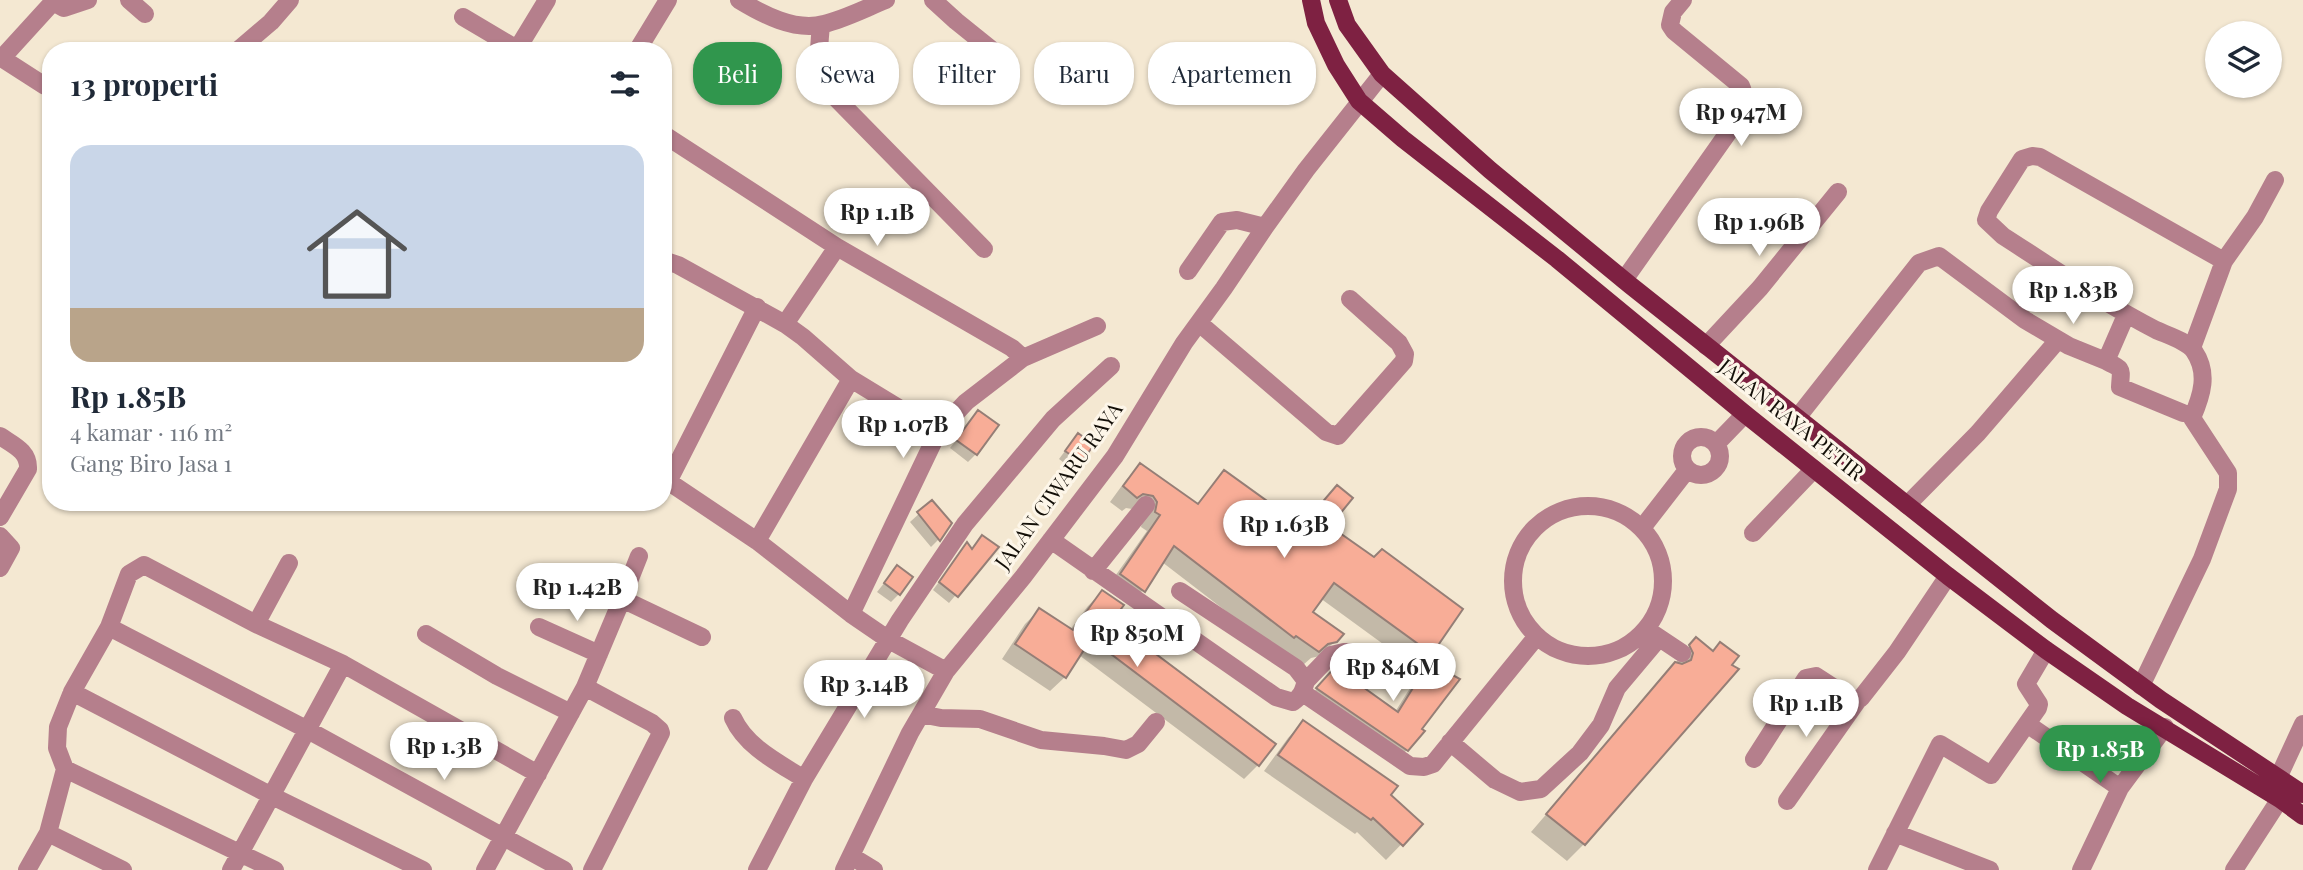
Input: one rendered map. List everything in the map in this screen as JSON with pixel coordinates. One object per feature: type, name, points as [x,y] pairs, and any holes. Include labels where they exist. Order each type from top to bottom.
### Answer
[{"type":"main road","name":"JALAN RAYA PETIR","points":[[1311,0],[1316,23],[1336,65],[1359,101],[1402,139],[1557,258],[1745,414],[1948,576],[2046,650],[2127,706],[2165,727],[2303,816]]},
{"type":"main road","name":"JALAN RAYA PETIR","points":[[1338,0],[1347,24],[1382,74],[1490,170],[1706,346],[2052,620],[2141,686],[2303,794]]},
{"type":"street","points":[[42,84],[1,57],[53,2],[64,8],[88,0]]},
{"type":"street","points":[[129,0],[145,14]]},
{"type":"street","points":[[248,42],[271,22],[290,0]]},
{"type":"street","points":[[642,42],[668,0]]},
{"type":"street","points":[[739,0],[761,14],[780,20],[821,25],[887,0]]},
{"type":"street","points":[[933,0],[982,42]]},
{"type":"street","points":[[1624,280],[1737,120],[1744,105],[1741,86],[1670,25],[1673,12],[1683,0]]},
{"type":"street","points":[[521,42],[543,2]]},
{"type":"street","points":[[463,17],[504,42]]},
{"type":"street","points":[[821,25],[818,56],[826,88],[984,248]]},
{"type":"street","name":"JALAN CIWARU RAYA","points":[[847,863],[921,714],[946,671],[1115,456],[1184,343],[1265,227],[1382,74]]},
{"type":"street","points":[[672,140],[837,247],[1012,348],[1023,358]]},
{"type":"street","points":[[2141,686],[2197,570],[2228,489],[2228,473],[2192,418],[2204,381],[2201,365],[2192,348],[2126,315],[2003,236],[1986,220],[2022,159],[2040,157],[2224,261]]},
{"type":"street","points":[[2192,348],[2224,261],[2255,216],[2275,180]]},
{"type":"street","points":[[1706,346],[1760,288],[1838,192]]},
{"type":"street","points":[[1188,271],[1222,222],[1237,220],[1265,227]]},
{"type":"street","points":[[785,324],[837,247]]},
{"type":"street","points":[[1797,418],[1919,263],[1939,256],[2025,320],[2059,340],[2120,368],[2120,387],[2124,390],[2183,414]]},
{"type":"street","points":[[672,263],[785,324],[851,379],[938,432]]},
{"type":"street","points":[[1199,323],[1326,432],[1338,436],[1404,361],[1405,354],[1399,343],[1350,299]]},
{"type":"street","points":[[672,469],[757,307]]},
{"type":"street","points":[[2106,361],[2126,315]]},
{"type":"street","points":[[851,614],[938,432],[966,402],[1023,358],[1097,326]]},
{"type":"street","points":[[1907,505],[1978,433],[2059,340]]},
{"type":"street","points":[[757,870],[804,779],[888,640],[965,524],[1053,419],[1111,366]]},
{"type":"street","points":[[757,541],[851,379]]},
{"type":"street","points":[[1716,444],[1745,414]]},
{"type":"street","points":[[0,436],[24,452],[29,461],[28,469],[0,517]]},
{"type":"street","points":[[1704,437],[1716,444],[1720,457],[1710,473],[1698,475],[1683,464],[1682,450],[1690,439],[1704,437]]},
{"type":"street","points":[[1753,533],[1814,469]]},
{"type":"street","points":[[1642,528],[1688,470]]},
{"type":"street","points":[[672,484],[757,541],[888,640],[946,671]]},
{"type":"street","points":[[1093,571],[1146,505]]},
{"type":"street","points":[[1451,742],[1495,780],[1520,792],[1541,789],[1580,753],[1601,725],[1617,688],[1653,633],[1661,601],[1663,575],[1657,550],[1642,528],[1619,512],[1591,506],[1570,508],[1550,515],[1529,534],[1516,558],[1513,586],[1520,614],[1537,636],[1562,651],[1590,656],[1618,650],[1653,633]]},
{"type":"street","points":[[0,536],[11,548],[0,568]]},
{"type":"street","points":[[1051,540],[1276,698],[1293,702],[1331,655],[1344,652],[1360,653],[1387,663],[1404,678]]},
{"type":"street","points":[[485,870],[585,687],[639,556]]},
{"type":"street","points":[[256,624],[289,563]]},
{"type":"street","points":[[27,870],[48,833],[65,769],[57,748],[58,727],[72,692],[108,627],[129,574],[144,565],[256,624],[343,664],[538,774]]},
{"type":"street","points":[[1787,801],[1858,700],[1897,652],[1948,576]]},
{"type":"street","points":[[1180,591],[1296,668],[1304,687],[1410,766],[1423,767],[1433,764],[1537,636]]},
{"type":"street","points":[[622,599],[702,637]]},
{"type":"street","points":[[108,627],[306,729],[564,870]]},
{"type":"street","points":[[539,627],[599,654]]},
{"type":"street","points":[[1653,633],[1682,653]]},
{"type":"street","points":[[426,634],[497,676],[571,713]]},
{"type":"street","points":[[1877,870],[1940,744],[1991,775],[2038,708],[2039,704],[2026,684],[2046,650]]},
{"type":"street","points":[[232,870],[270,795],[343,664]]},
{"type":"street","points":[[1754,759],[1806,678],[1816,677],[1853,700],[1858,700]]},
{"type":"street","points":[[585,687],[652,723],[661,733],[592,870]]},
{"type":"street","points":[[72,692],[270,795],[423,870]]},
{"type":"street","points":[[921,714],[941,718],[980,719],[1041,740],[1126,750],[1138,744],[1156,722]]},
{"type":"street","points":[[733,718],[748,741],[804,779]]},
{"type":"street","points":[[2027,724],[2120,788]]},
{"type":"street","points":[[2279,776],[2303,724]]},
{"type":"street","points":[[2081,870],[2120,788],[2165,727]]},
{"type":"street","points":[[65,769],[275,870]]},
{"type":"street","points":[[2234,870],[2280,799]]},
{"type":"street","points":[[48,833],[123,870]]},
{"type":"street","points":[[1895,833],[1990,870]]},
{"type":"street","points":[[847,863],[874,870]]},
{"type":"building","points":[[978,410],[999,425],[977,455],[956,440]]},
{"type":"building","points":[[1078,433],[1094,445],[1081,462],[1065,451]]},
{"type":"building","points":[[1140,463],[1198,504],[1224,470],[1302,526],[1337,485],[1353,498],[1330,526],[1374,557],[1382,549],[1463,609],[1432,654],[1334,583],[1313,612],[1344,634],[1337,642],[1328,644],[1319,652],[1296,636],[1294,638],[1174,546],[1145,592],[1120,574],[1160,515],[1155,512],[1157,502],[1153,496],[1143,494],[1137,498],[1123,486]]},
{"type":"building","points":[[932,500],[952,523],[940,541],[917,512]]},
{"type":"building","points":[[982,535],[999,547],[958,597],[939,582],[967,542],[972,549]]},
{"type":"building","points":[[897,565],[913,577],[900,595],[884,583]]},
{"type":"building","points":[[1102,590],[1124,605],[1112,621],[1276,744],[1259,766],[1091,639],[1066,678],[1015,644],[1039,608],[1073,630]]},
{"type":"building","points":[[1696,637],[1713,651],[1720,642],[1739,656],[1732,665],[1739,669],[1585,845],[1546,814],[1675,662],[1682,664],[1691,660],[1693,653],[1689,645]]},
{"type":"building","points":[[1429,662],[1460,679],[1408,751],[1316,688],[1335,667],[1398,712]]},
{"type":"building","points":[[1303,720],[1398,786],[1391,795],[1423,824],[1403,846],[1373,818],[1371,820],[1278,755]]}]
